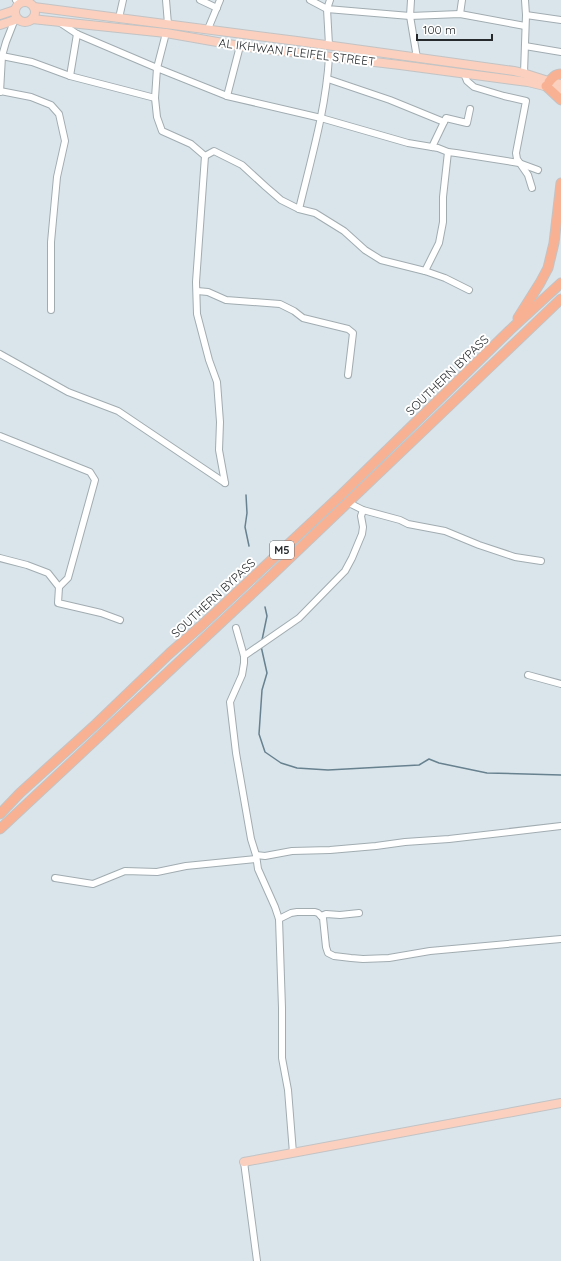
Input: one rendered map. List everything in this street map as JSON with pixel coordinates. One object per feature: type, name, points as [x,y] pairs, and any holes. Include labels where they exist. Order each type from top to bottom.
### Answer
[{"type":"highway","points":[[561,74],[558,74],[552,78],[547,84],[561,100]]},
{"type":"highway","points":[[510,330],[548,268],[554,243],[561,183]]},
{"type":"highway","name":"SOUTHERN BYPASS","points":[[0,814],[20,793],[96,724],[170,653],[209,619],[334,501],[510,330],[561,283]]},
{"type":"highway","name":"SOUTHERN BYPASS","points":[[0,829],[272,575],[561,299]]},
{"type":"main road","points":[[0,15],[18,3],[28,2],[34,7],[35,13],[32,19],[26,22],[16,19],[0,25]]},
{"type":"main road","points":[[16,19],[18,3]]},
{"type":"main road","name":"AL IKHWAN FLEIFEL STREET","points":[[34,7],[119,18],[240,46],[466,73],[528,82],[561,84]]},
{"type":"main road","name":"AL IKHWAN FLEIFEL STREET","points":[[32,19],[59,22],[208,29],[329,45],[524,73],[561,90]]},
{"type":"main road","points":[[244,1162],[561,1103]]},
{"type":"street","points":[[119,18],[123,0]]},
{"type":"street","points":[[166,0],[167,28],[157,68],[155,98],[157,117],[162,131],[191,144],[205,156]]},
{"type":"street","points":[[200,0],[217,8]]},
{"type":"street","points":[[208,29],[220,0]]},
{"type":"street","points":[[310,0],[327,9],[410,16],[460,14],[525,26]]},
{"type":"street","points":[[329,45],[327,9],[330,0]]},
{"type":"street","points":[[411,0],[410,16],[417,58]]},
{"type":"street","points":[[460,14],[462,0]]},
{"type":"street","points":[[524,73],[526,0]]},
{"type":"street","points":[[526,15],[561,20]]},
{"type":"street","points":[[16,19],[6,42],[2,56],[0,92],[31,96],[52,105],[59,114],[65,140],[57,177],[51,242],[51,310]]},
{"type":"street","points":[[59,22],[77,34],[226,96],[321,118],[398,140],[442,149],[448,152],[519,163],[538,170]]},
{"type":"street","points":[[70,76],[77,34]]},
{"type":"street","points":[[226,96],[240,46]]},
{"type":"street","points":[[525,46],[561,52]]},
{"type":"street","points":[[2,56],[32,62],[70,76],[155,98]]},
{"type":"street","points":[[299,209],[321,118],[328,79],[329,57]]},
{"type":"street","points":[[466,73],[465,76],[467,81],[474,87],[526,101],[516,153],[519,163],[528,175],[532,188]]},
{"type":"street","points":[[328,79],[390,100],[444,122]]},
{"type":"street","points":[[432,147],[446,118],[468,122],[470,109]]},
{"type":"street","points":[[205,156],[214,151],[242,165],[281,200],[299,209],[315,213],[344,231],[365,250],[381,260],[425,271],[445,278],[469,290]]},
{"type":"street","points":[[425,271],[439,243],[443,222],[443,197],[448,152]]},
{"type":"street","points":[[0,354],[68,392],[118,411],[225,483],[219,450],[220,422],[217,382],[209,360],[197,314],[199,231],[205,156]]},
{"type":"street","points":[[197,291],[208,292],[226,300],[280,304],[294,311],[303,318],[348,329],[353,333],[348,375]]},
{"type":"street","points":[[0,436],[90,472],[95,480],[68,578],[59,587],[58,603],[102,613],[120,620]]},
{"type":"street","points":[[347,502],[362,510],[400,520],[408,524],[445,531],[479,545],[515,557],[541,561]]},
{"type":"street","points":[[244,656],[299,618],[345,571],[350,563],[362,534],[362,510]]},
{"type":"street","points":[[0,558],[27,565],[48,573],[59,587]]},
{"type":"street","points":[[236,628],[244,656],[244,663],[242,675],[230,702],[241,787],[251,839],[258,869],[279,919],[282,1058],[288,1090],[292,1153]]},
{"type":"street","points":[[528,675],[561,684]]},
{"type":"street","points":[[55,878],[93,884],[125,871],[157,872],[186,866],[292,851],[330,850],[376,846],[561,826]]},
{"type":"street","points":[[279,919],[291,913],[315,912],[323,918],[328,953],[334,956],[363,959],[389,958],[430,951],[561,939]]},
{"type":"street","points":[[321,916],[326,914],[340,915],[359,913]]},
{"type":"street","points":[[244,1162],[257,1261]]},
{"type":"waterway","points":[[246,495],[247,513],[245,527],[249,546]]},
{"type":"waterway","points":[[262,640],[267,616],[265,607]]},
{"type":"waterway","points":[[261,646],[267,673],[262,690],[259,734],[265,752],[281,763],[297,768],[328,770],[419,765],[429,759],[439,763],[487,773],[561,775]]}]
